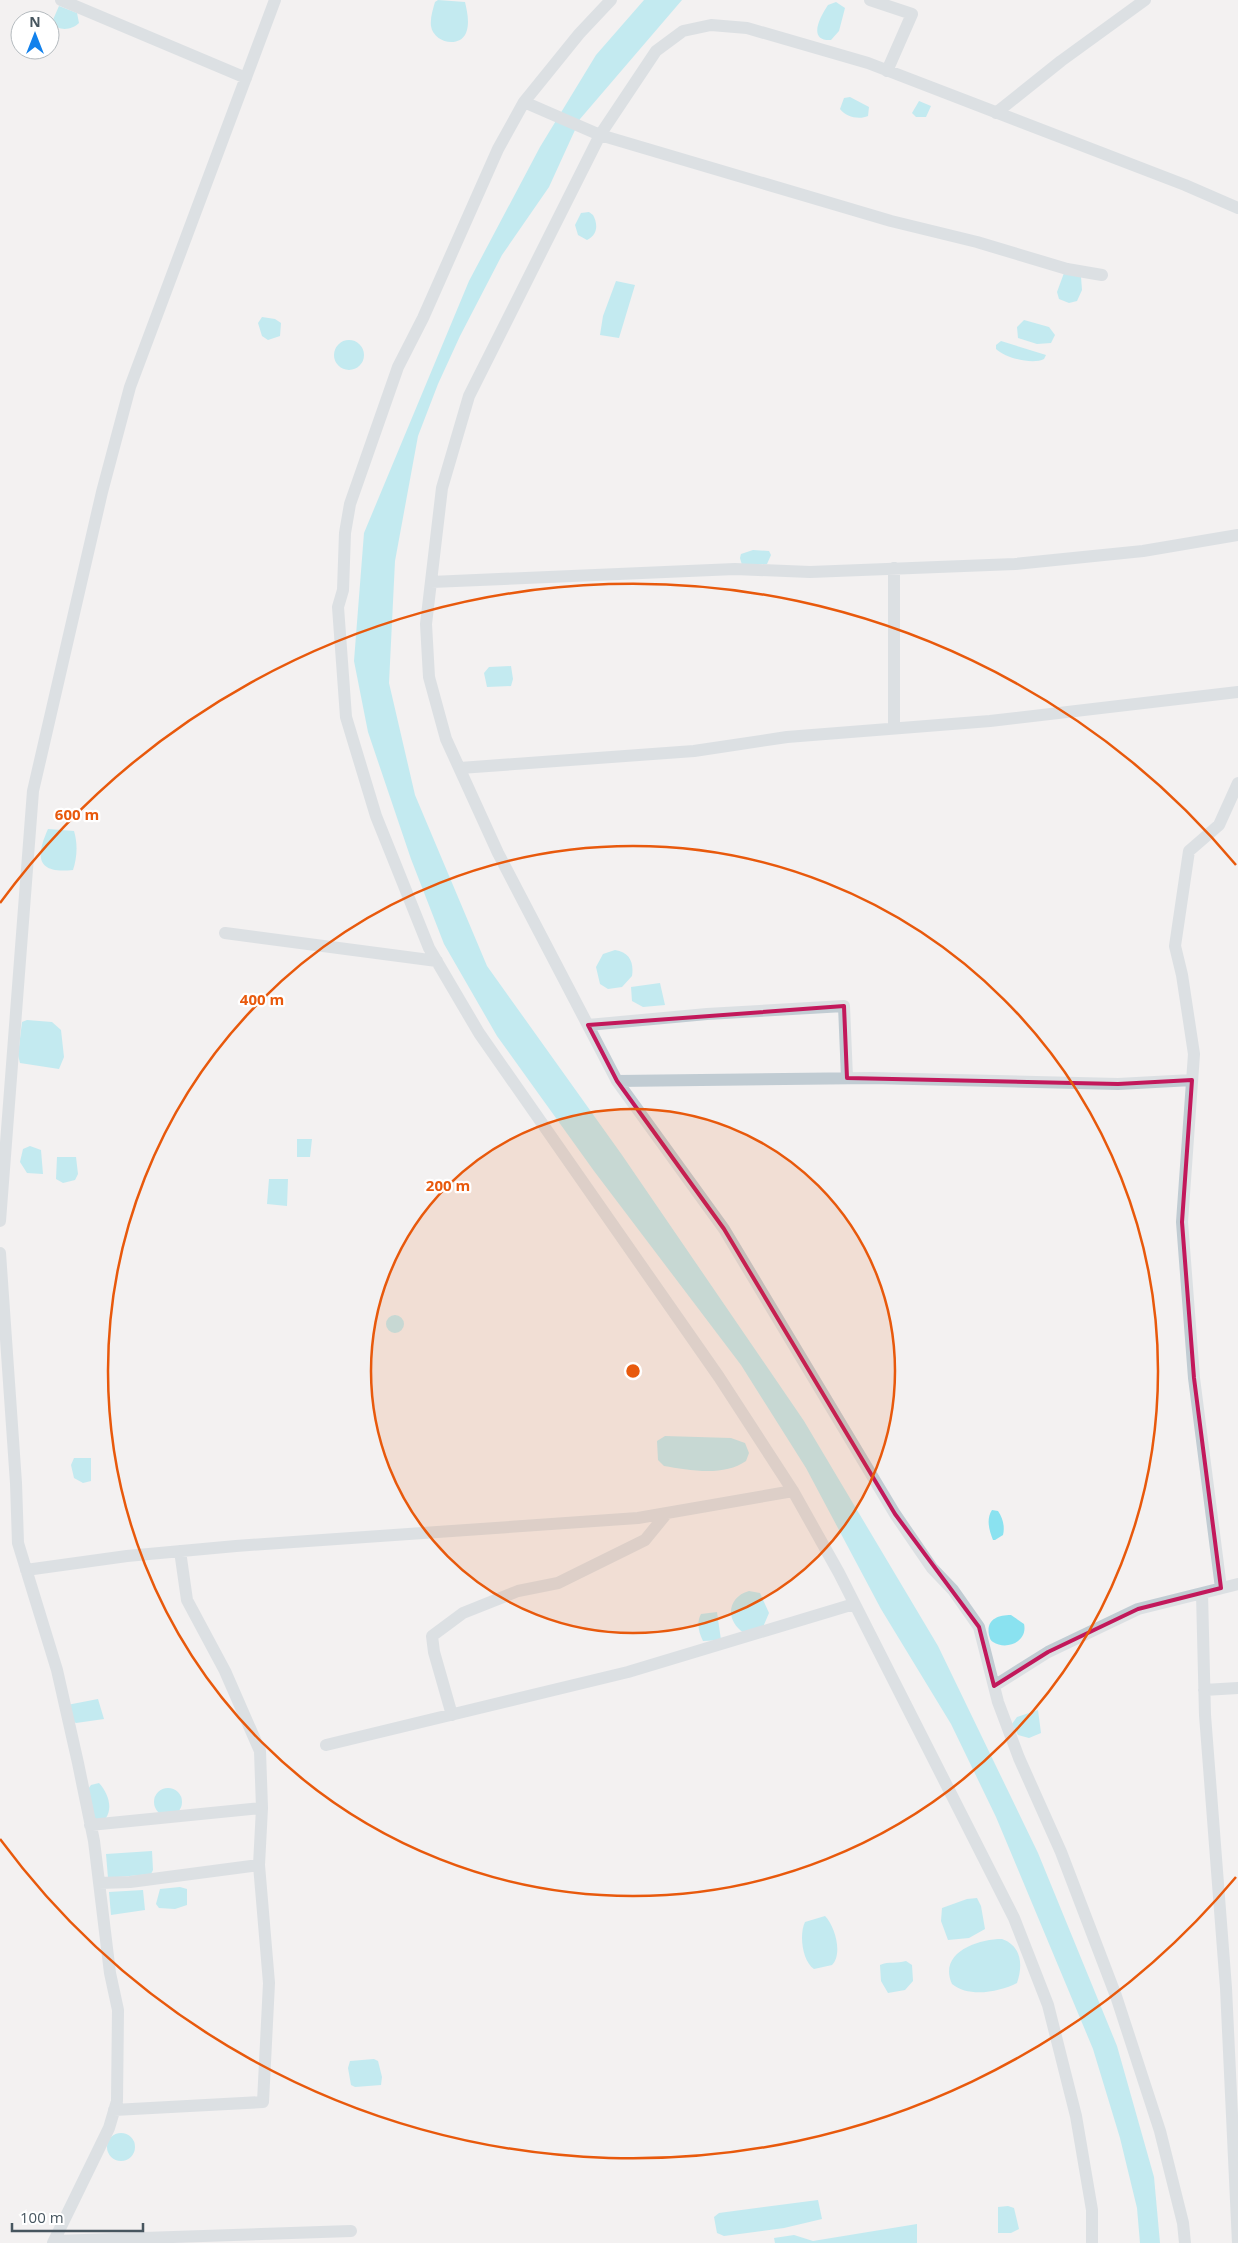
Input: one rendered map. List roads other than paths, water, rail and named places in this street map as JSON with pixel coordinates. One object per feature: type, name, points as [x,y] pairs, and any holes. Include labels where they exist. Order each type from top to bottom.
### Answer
[{"type":"street","points":[[61,0],[246,78]]},
{"type":"street","points":[[0,1221],[33,791],[102,492],[130,387],[275,0]]},
{"type":"street","points":[[611,0],[579,34],[524,102],[498,149],[423,318],[398,367],[350,504],[345,533],[343,590],[338,607],[346,717],[376,816],[437,961],[479,1033],[719,1377],[805,1510],[1014,1918],[1048,2005],[1076,2116],[1092,2210],[1092,2243]]},
{"type":"street","points":[[870,0],[912,14],[887,71]]},
{"type":"street","points":[[996,113],[1061,61],[1145,0]]},
{"type":"street","points":[[1185,2243],[1183,2223],[1160,2130],[1116,1996],[1061,1852],[1019,1758],[994,1686],[979,1627],[953,1590],[932,1568],[895,1514],[823,1391],[724,1229],[617,1081],[498,853],[446,739],[429,678],[426,624],[442,488],[469,396],[600,134],[656,51],[683,31],[711,25],[747,28],[887,71],[1185,185],[1238,208]]},
{"type":"street","points":[[524,102],[600,134],[891,221],[978,242],[1067,269],[1102,275]]},
{"type":"street","points":[[431,582],[735,569],[810,572],[1015,564],[1143,551],[1238,535]]},
{"type":"street","points":[[894,568],[894,728]]},
{"type":"street","points":[[460,768],[694,751],[786,737],[990,721],[1238,692]]},
{"type":"street","points":[[1221,1588],[1194,1378],[1182,1222],[1194,1054],[1182,975],[1175,946],[1189,851],[1219,825],[1238,783]]},
{"type":"street","points":[[224,933],[437,961]]},
{"type":"street","points":[[588,1025],[707,1014],[844,1006],[847,1078]]},
{"type":"street","points":[[617,1081],[847,1078],[1118,1084],[1192,1080]]},
{"type":"street","points":[[0,1253],[16,1483],[18,1543],[57,1670],[90,1825],[110,1973],[118,2010],[117,2101],[110,2128],[53,2242],[351,2231]]},
{"type":"street","points":[[26,1570],[126,1556],[180,1551],[638,1518],[793,1491]]},
{"type":"street","points":[[452,1715],[434,1652],[432,1636],[463,1613],[518,1591],[558,1583],[645,1540],[667,1513]]},
{"type":"street","points":[[114,2110],[263,2102],[269,1983],[259,1865],[262,1808],[260,1750],[225,1671],[187,1600],[180,1551]]},
{"type":"street","points":[[994,1686],[1048,1652],[1138,1609],[1238,1584]]},
{"type":"street","points":[[1202,1593],[1204,1690],[1226,1988],[1238,2243]]},
{"type":"street","points":[[326,1745],[628,1672],[854,1604]]},
{"type":"street","points":[[1204,1690],[1238,1688]]},
{"type":"street","points":[[90,1825],[262,1808]]},
{"type":"street","points":[[98,1883],[130,1882],[259,1865]]},
{"type":"water","points":[[438,0],[465,2],[468,25],[463,38],[458,41],[447,42],[436,36],[433,32],[431,17],[435,2]]},
{"type":"water","points":[[644,0],[682,0],[580,119],[549,187],[502,255],[460,336],[438,384],[418,436],[395,561],[389,683],[415,795],[487,966],[622,1155],[804,1421],[938,1646],[1038,1853],[1117,2046],[1154,2177],[1160,2243],[1140,2243],[1137,2208],[1120,2138],[1093,2049],[996,1817],[951,1724],[881,1609],[806,1468],[741,1365],[594,1171],[497,1036],[444,944],[411,859],[368,732],[354,661],[364,533],[469,281],[540,147],[596,55]]},
{"type":"water","points":[[836,2],[845,8],[839,31],[831,40],[819,37],[817,33],[819,22],[828,5]]},
{"type":"water","points":[[59,6],[77,13],[79,23],[73,27],[61,29],[60,10],[57,10]]},
{"type":"water","points":[[850,97],[869,107],[868,116],[857,118],[849,116],[840,109],[844,98]]},
{"type":"water","points":[[919,101],[931,106],[926,117],[916,117],[912,113]]},
{"type":"water","points":[[589,212],[595,218],[596,229],[591,238],[587,240],[578,235],[575,225],[581,213]]},
{"type":"water","points":[[1064,273],[1081,277],[1082,290],[1077,301],[1069,303],[1059,299],[1057,292]]},
{"type":"water","points":[[616,281],[635,285],[619,338],[600,335],[603,316]]},
{"type":"water","points":[[262,317],[275,319],[281,323],[280,336],[268,340],[262,336],[258,323]]},
{"type":"water","points":[[1024,320],[1049,327],[1055,335],[1051,343],[1037,344],[1018,338],[1017,327]]},
{"type":"water","points":[[349,340],[355,341],[363,349],[363,361],[355,369],[349,370],[343,369],[335,361],[334,355],[335,349],[343,341]]},
{"type":"water","points":[[1001,341],[1046,355],[1044,359],[1039,361],[1012,358],[996,349],[996,345]]},
{"type":"water","points":[[753,550],[769,551],[771,555],[767,564],[742,565],[741,554]]},
{"type":"water","points":[[511,666],[513,679],[511,686],[487,687],[484,673],[489,667]]},
{"type":"water","points":[[48,829],[74,831],[76,851],[73,870],[61,871],[52,869],[42,862],[41,848]]},
{"type":"water","points":[[615,950],[624,953],[630,959],[632,976],[622,987],[608,989],[600,984],[596,967],[603,954]]},
{"type":"water","points":[[660,983],[665,1005],[643,1007],[632,1001],[631,987]]},
{"type":"water","points":[[27,1020],[52,1022],[61,1030],[64,1057],[59,1069],[20,1063],[18,1055],[22,1022]]},
{"type":"water","points":[[297,1139],[312,1139],[310,1157],[297,1157]]},
{"type":"water","points":[[30,1146],[41,1150],[43,1174],[27,1173],[20,1162],[23,1149]]},
{"type":"water","points":[[57,1157],[76,1157],[78,1174],[75,1180],[63,1183],[56,1179]]},
{"type":"water","points":[[269,1179],[288,1179],[287,1206],[267,1204]]},
{"type":"water","points":[[395,1315],[401,1318],[404,1324],[401,1330],[395,1333],[389,1330],[386,1324],[389,1318]]},
{"type":"water","points":[[665,1436],[731,1438],[745,1443],[749,1453],[746,1461],[737,1466],[717,1471],[664,1466],[658,1460],[657,1441]]},
{"type":"water","points":[[74,1458],[91,1458],[91,1481],[83,1483],[74,1478],[71,1465]]},
{"type":"water","points":[[992,1510],[998,1511],[1004,1526],[1003,1535],[995,1540],[993,1540],[989,1525],[989,1517]]},
{"type":"water","points":[[749,1591],[760,1593],[769,1613],[763,1627],[744,1633],[734,1622],[731,1610],[736,1598]]},
{"type":"water","points":[[717,1612],[721,1640],[703,1641],[699,1628],[701,1614]]},
{"type":"water","points":[[1011,1615],[1024,1624],[1023,1635],[1020,1640],[1010,1645],[999,1645],[993,1642],[989,1635],[991,1622],[997,1617]]},
{"type":"water","points":[[98,1699],[104,1719],[76,1723],[67,1717],[67,1705]]},
{"type":"water","points":[[1038,1710],[1041,1733],[1029,1738],[1018,1735],[1012,1724],[1017,1717]]},
{"type":"water","points":[[99,1783],[107,1796],[109,1809],[106,1818],[96,1821],[86,1792],[91,1785]]},
{"type":"water","points":[[168,1788],[178,1792],[182,1802],[178,1812],[168,1816],[158,1812],[154,1802],[158,1792]]},
{"type":"water","points":[[152,1851],[153,1870],[151,1874],[108,1878],[106,1854]]},
{"type":"water","points":[[180,1887],[187,1889],[187,1905],[175,1909],[159,1908],[156,1904],[160,1889]]},
{"type":"water","points":[[143,1890],[145,1910],[111,1915],[109,1892]]},
{"type":"water","points":[[977,1898],[981,1906],[985,1929],[969,1938],[948,1940],[941,1921],[942,1908],[967,1899]]},
{"type":"water","points":[[825,1916],[835,1933],[837,1954],[832,1965],[814,1969],[804,1954],[803,1927],[805,1922]]},
{"type":"water","points":[[1002,1939],[1014,1946],[1019,1957],[1020,1970],[1017,1983],[1002,1989],[984,1992],[967,1991],[952,1984],[949,1973],[950,1964],[955,1956],[972,1945]]},
{"type":"water","points":[[906,1961],[912,1965],[913,1981],[905,1990],[888,1993],[881,1981],[880,1965]]},
{"type":"water","points":[[374,2059],[378,2061],[382,2077],[381,2085],[355,2087],[351,2085],[348,2068],[350,2061]]},
{"type":"water","points":[[121,2133],[131,2137],[135,2147],[131,2157],[121,2161],[111,2157],[107,2147],[111,2137]]},
{"type":"water","points":[[818,2200],[822,2219],[784,2228],[724,2236],[717,2233],[714,2217],[719,2213]]},
{"type":"water","points":[[1008,2206],[1014,2208],[1019,2229],[1011,2233],[998,2233],[998,2207]]},
{"type":"water","points":[[917,2224],[917,2243],[775,2243],[774,2238],[794,2235],[813,2241]]}]
